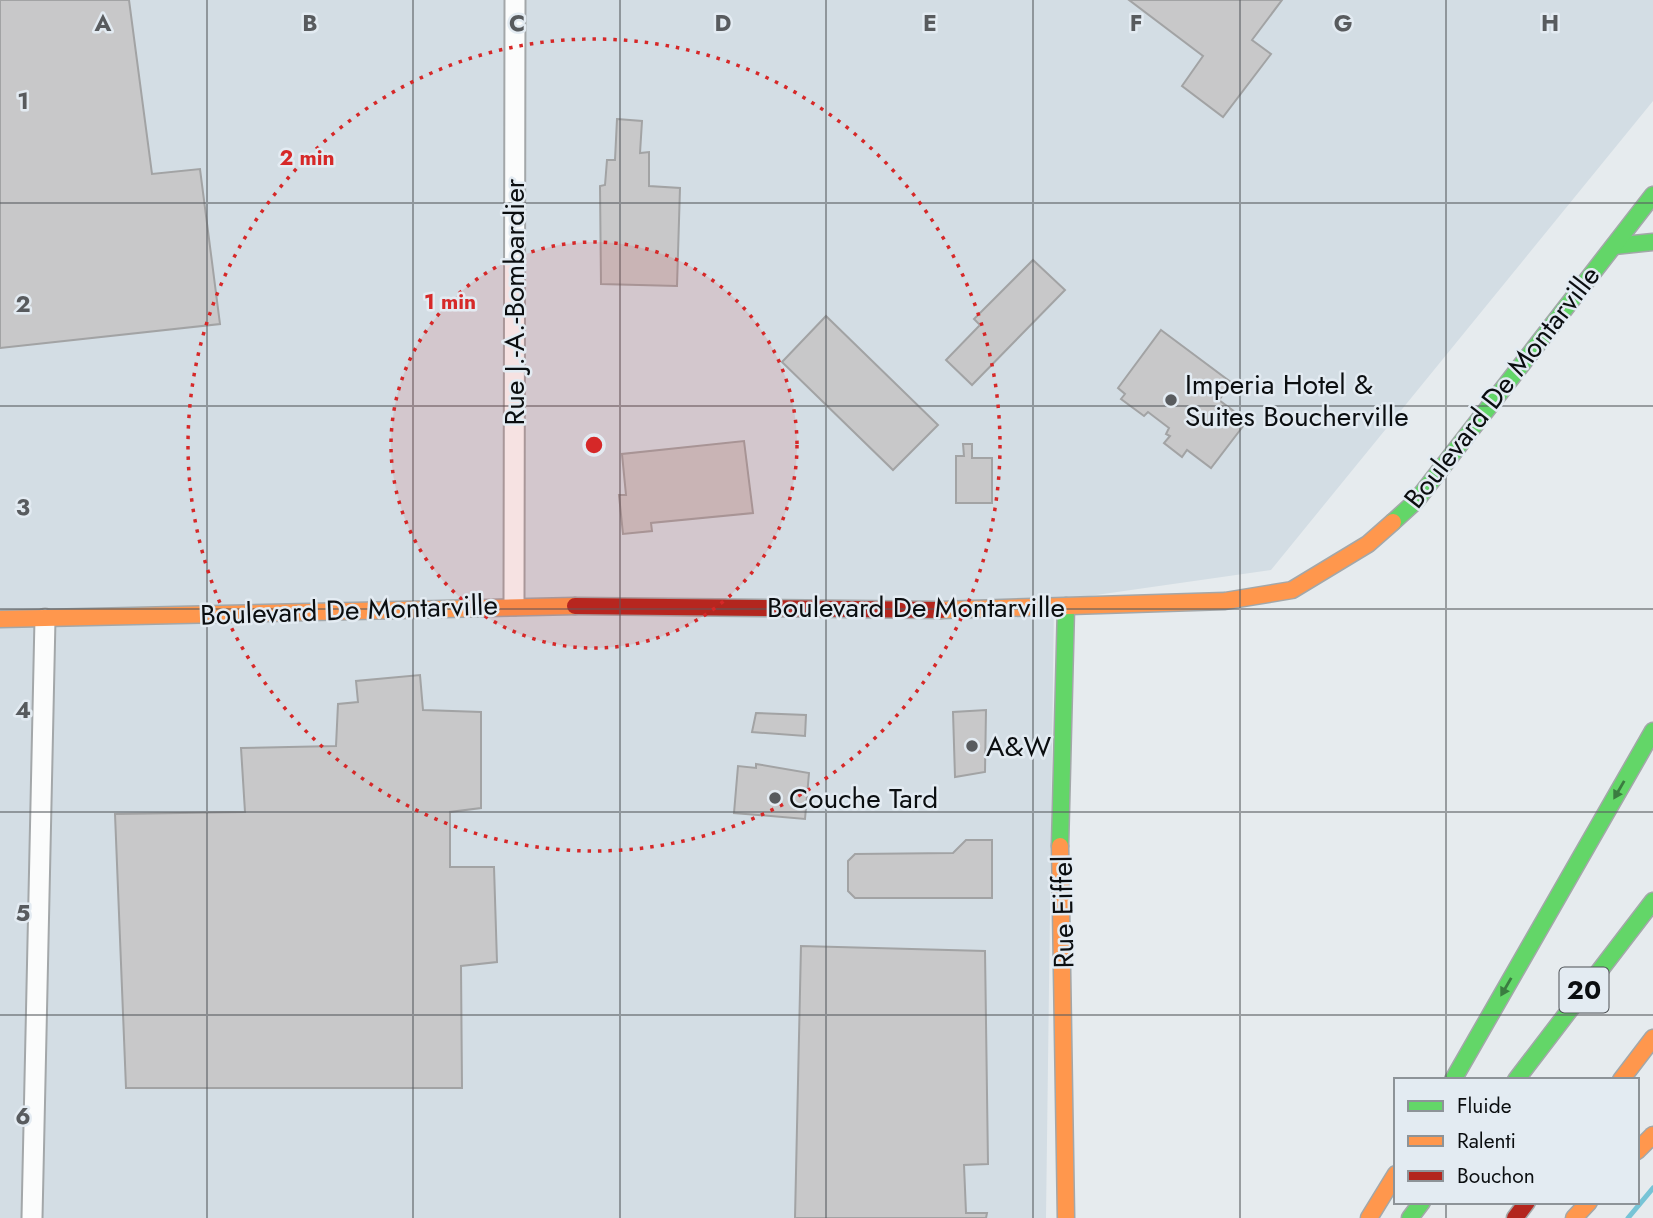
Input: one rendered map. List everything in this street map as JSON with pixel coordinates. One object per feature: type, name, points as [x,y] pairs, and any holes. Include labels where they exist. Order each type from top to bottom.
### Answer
[{"type":"main road","name":"Boulevard De Montarville","points":[[0,619],[514,605],[910,610],[1225,601],[1292,590],[1368,544],[1416,501],[1653,195]]},
{"type":"main road","points":[[1614,246],[1653,242]]},
{"type":"main road","name":"Rue Eiffel","points":[[1066,606],[1061,696],[1066,1218]]},
{"type":"main road","points":[[1454,1078],[1653,731]]},
{"type":"main road","name":"20","points":[[1518,1078],[1653,901]]},
{"type":"main road","points":[[1623,1078],[1653,1038]]},
{"type":"main road","points":[[1639,1149],[1653,1135]]},
{"type":"main road","points":[[1369,1218],[1394,1177]]},
{"type":"main road","points":[[1574,1218],[1587,1204]]},
{"type":"street","name":"Rue J.-A.-Bombardier","points":[[514,605],[515,0]]},
{"type":"street","points":[[32,1218],[45,619]]},
{"type":"shaded area","points":[[0,0],[1653,0],[1653,101],[1271,570],[1054,601],[1046,1218],[0,1218]]},
{"type":"building","points":[[0,0],[129,0],[152,174],[200,169],[220,324],[0,348]]},
{"type":"building","points":[[1129,0],[1282,0],[1252,40],[1271,54],[1223,117],[1182,86],[1203,56]]},
{"type":"building","points":[[617,119],[642,121],[640,153],[649,152],[649,186],[680,188],[677,286],[601,284],[600,186],[605,185],[607,160],[615,160]]},
{"type":"building","points":[[1033,260],[1065,290],[972,385],[946,360],[980,325],[974,319]]},
{"type":"building","points":[[826,316],[938,425],[893,470],[782,362]]},
{"type":"building","name":"Imperia Hotel & Suites Boucherville","points":[[1161,330],[1232,383],[1219,400],[1247,421],[1211,468],[1187,450],[1182,457],[1164,443],[1170,436],[1166,434],[1169,428],[1148,412],[1144,416],[1121,399],[1125,394],[1118,388]]},
{"type":"building","points":[[744,441],[753,513],[651,523],[652,531],[623,534],[619,495],[626,495],[622,454]]},
{"type":"building","points":[[963,444],[972,444],[972,458],[992,458],[992,503],[956,503],[956,456],[964,456]]},
{"type":"building","points":[[420,675],[423,710],[481,712],[481,808],[450,812],[450,867],[494,867],[497,962],[461,966],[462,1088],[126,1088],[115,814],[245,812],[241,748],[336,746],[338,704],[358,702],[356,681]]},
{"type":"building","points":[[986,710],[985,772],[955,777],[953,712]]},
{"type":"building","points":[[756,713],[806,715],[805,736],[752,732]]},
{"type":"building","points":[[756,764],[809,773],[805,819],[734,813],[738,766],[756,768]]},
{"type":"building","points":[[966,840],[992,840],[992,898],[855,898],[848,891],[848,861],[855,854],[953,853]]},
{"type":"building","points":[[801,946],[985,951],[988,1164],[964,1165],[966,1213],[987,1213],[986,1218],[795,1218]]},
{"type":"waterway","points":[[1628,1218],[1653,1188]]},
{"type":"traffic: fast","points":[[1393,522],[1416,501],[1653,195]]},
{"type":"traffic: fast","points":[[1614,246],[1653,242]]},
{"type":"traffic: fast","points":[[1060,846],[1066,606]]},
{"type":"traffic: fast","points":[[1454,1078],[1653,731]]},
{"type":"traffic: fast","points":[[1518,1078],[1653,901]]},
{"type":"traffic: fast","points":[[1410,1218],[1420,1204]]},
{"type":"traffic: slow","points":[[941,610],[1225,601],[1292,590],[1368,544],[1393,522]]},
{"type":"traffic: slow","points":[[0,619],[575,606]]},
{"type":"traffic: slow","points":[[1060,846],[1066,1218]]},
{"type":"traffic: slow","points":[[1623,1078],[1653,1038]]},
{"type":"traffic: slow","points":[[1639,1149],[1653,1135]]},
{"type":"traffic: slow","points":[[1369,1218],[1394,1177]]},
{"type":"traffic: slow","points":[[1574,1218],[1587,1204]]},
{"type":"traffic: jam","points":[[575,606],[941,610]]},
{"type":"traffic: jam","points":[[1515,1218],[1526,1204]]},
{"type":"place","name":"Imperia Hotel & Suites Boucherville","points":[[1171,400]]},
{"type":"place","name":"A&W","points":[[972,746]]},
{"type":"place","name":"Couche Tard","points":[[775,798]]}]
